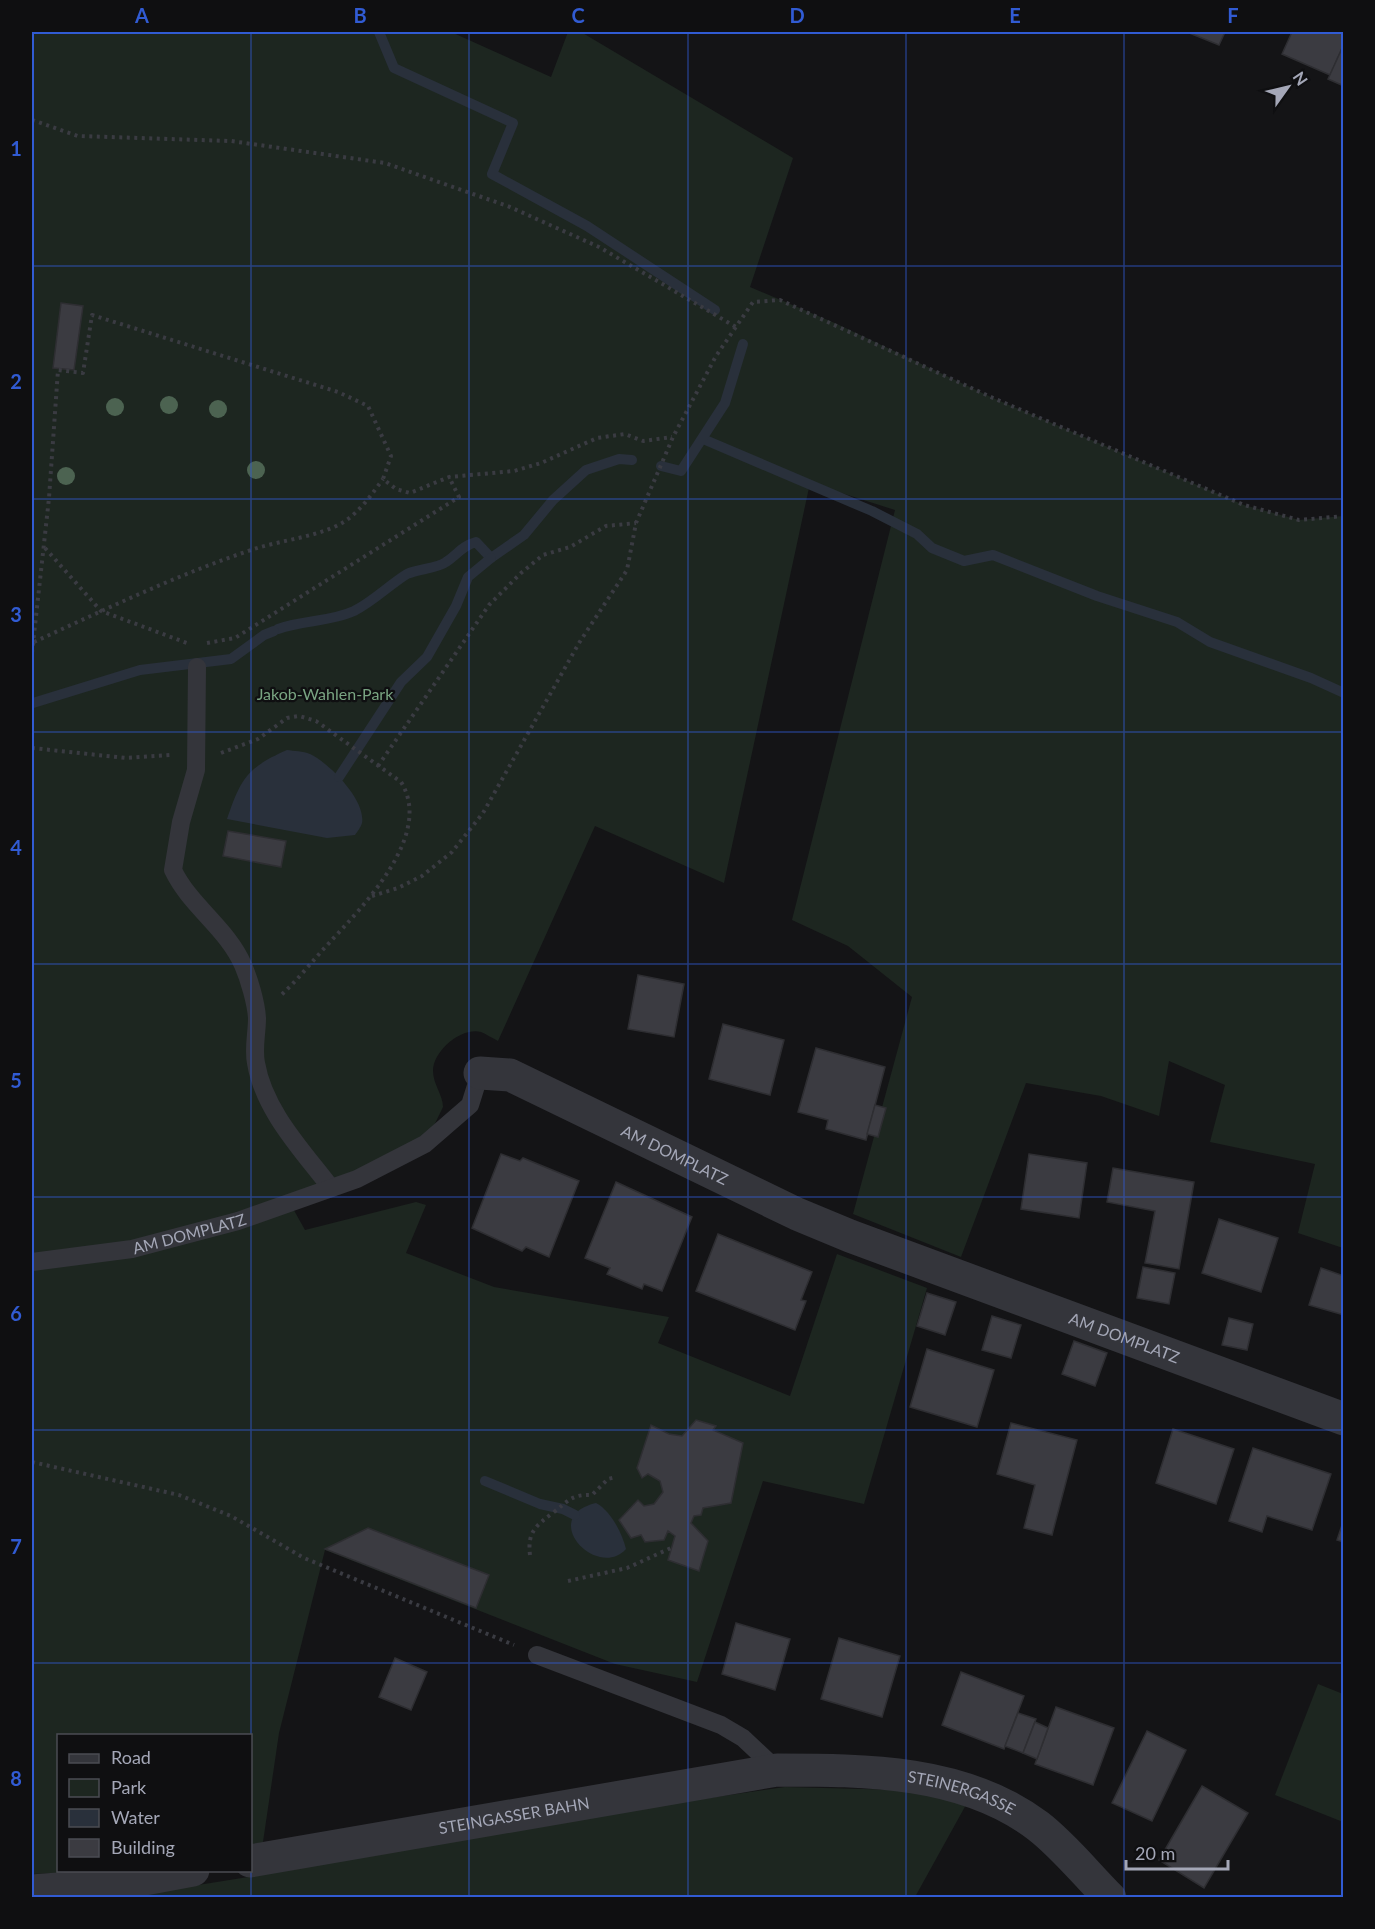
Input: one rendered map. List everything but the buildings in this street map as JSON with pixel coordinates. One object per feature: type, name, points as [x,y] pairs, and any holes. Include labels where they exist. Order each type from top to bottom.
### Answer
[{"type":"street","name":"AM DOMPLATZ","points":[[480,1073],[510,1075],[798,1214],[850,1236],[1344,1419]]},
{"type":"street","name":"STEINGASSER BAHN","points":[[252,1861],[777,1770]]},
{"type":"street","name":"STEINERGASSE","points":[[777,1770],[876,1773],[951,1784],[982,1794],[1009,1806],[1039,1827],[1110,1898]]},
{"type":"street","points":[[32,1891],[112,1884],[181,1872]]},
{"type":"lane","points":[[196,667],[196,770],[181,822],[173,870],[179,883],[236,951],[244,967],[257,1017],[254,1041],[256,1066],[267,1096],[282,1123],[331,1188]]},
{"type":"lane","name":"AM DOMPLATZ","points":[[32,1262],[132,1249],[238,1221],[357,1179],[425,1144],[470,1105],[480,1073]]},
{"type":"lane","points":[[537,1654],[721,1725],[743,1738],[777,1770]]},
{"type":"path","points":[[32,120],[78,136],[231,141],[385,163],[510,207],[599,246],[736,327]]},
{"type":"path","points":[[372,896],[398,888],[422,876],[452,852],[483,813],[579,643],[627,570],[636,523],[673,437],[716,356],[753,302],[780,300],[993,398],[1244,505],[1299,520],[1344,516]]},
{"type":"path","points":[[32,653],[33,643],[45,548],[58,370],[83,373],[92,315],[338,392],[368,406],[391,456],[383,479],[363,506],[343,522],[254,549],[101,611],[33,643]]},
{"type":"path","points":[[383,479],[396,489],[410,493],[449,477],[514,471],[541,464],[597,438],[625,434],[643,441],[673,437]]},
{"type":"path","points":[[205,644],[235,638],[459,497],[449,477]]},
{"type":"path","points":[[378,766],[489,606],[521,573],[543,555],[570,547],[606,526],[636,523]]},
{"type":"path","points":[[45,548],[101,611],[195,646]]},
{"type":"path","points":[[257,1017],[286,990],[372,896],[396,858],[407,829],[410,812],[410,795],[401,782],[316,721],[299,716]]},
{"type":"path","points":[[32,1462],[179,1495],[231,1516],[304,1558],[537,1654]]},
{"type":"path","points":[[530,1555],[530,1533],[561,1504],[573,1496],[596,1493],[608,1479],[616,1477]]},
{"type":"path","points":[[568,1581],[627,1568],[671,1548]]},
{"type":"green space","name":"Jakob-Wahlen-Park","points":[[32,32],[451,32],[551,77],[568,32],[581,32],[793,158],[750,287],[837,324],[993,398],[1244,505],[1299,520],[1343,516],[1343,1248],[1298,1233],[1315,1164],[1210,1142],[1225,1085],[1169,1061],[1159,1116],[1101,1096],[1026,1083],[961,1257],[853,1214],[912,997],[848,946],[792,920],[895,510],[810,483],[724,883],[595,826],[498,1041],[481,1032],[465,1033],[450,1042],[434,1063],[433,1076],[443,1107],[425,1144],[291,1205],[305,1230],[416,1202],[426,1205],[406,1253],[494,1287],[669,1317],[658,1343],[790,1396],[837,1254],[927,1288],[864,1504],[763,1481],[697,1682],[615,1664],[325,1550],[279,1733],[263,1842],[252,1845],[252,1734],[57,1734],[57,1872],[85,1872],[32,1874]]},
{"type":"green space","points":[[1318,1684],[1343,1694],[1343,1822],[1275,1795]]},
{"type":"green space","points":[[785,1787],[903,1790],[967,1803],[915,1897],[117,1898],[261,1875],[550,1821]]},
{"type":"water","points":[[287,750],[310,754],[327,765],[345,783],[362,814],[362,823],[355,835],[327,838],[227,819],[241,784],[247,776],[262,763]]},
{"type":"water","points":[[596,1503],[611,1517],[626,1549],[614,1557],[601,1557],[588,1552],[578,1543],[572,1532],[572,1521],[579,1510]]},
{"type":"waterway","points":[[379,32],[394,68],[513,123],[492,174],[587,226],[715,310]]},
{"type":"waterway","points":[[661,466],[681,471],[725,403],[743,344]]},
{"type":"waterway","points":[[703,439],[872,511],[917,534],[932,548],[964,561],[993,555],[1097,596],[1177,622],[1210,642],[1311,678],[1344,693]]},
{"type":"waterway","points":[[278,629],[345,615],[368,603],[407,574],[443,564],[476,542],[491,558],[524,535],[553,500],[586,470],[619,459],[632,460]]},
{"type":"waterway","points":[[339,777],[401,682],[427,657],[456,606],[468,577],[491,558]]},
{"type":"waterway","points":[[33,703],[140,670],[231,659],[264,635],[274,631]]},
{"type":"waterway","points":[[485,1481],[540,1504],[563,1509],[575,1515]]}]
